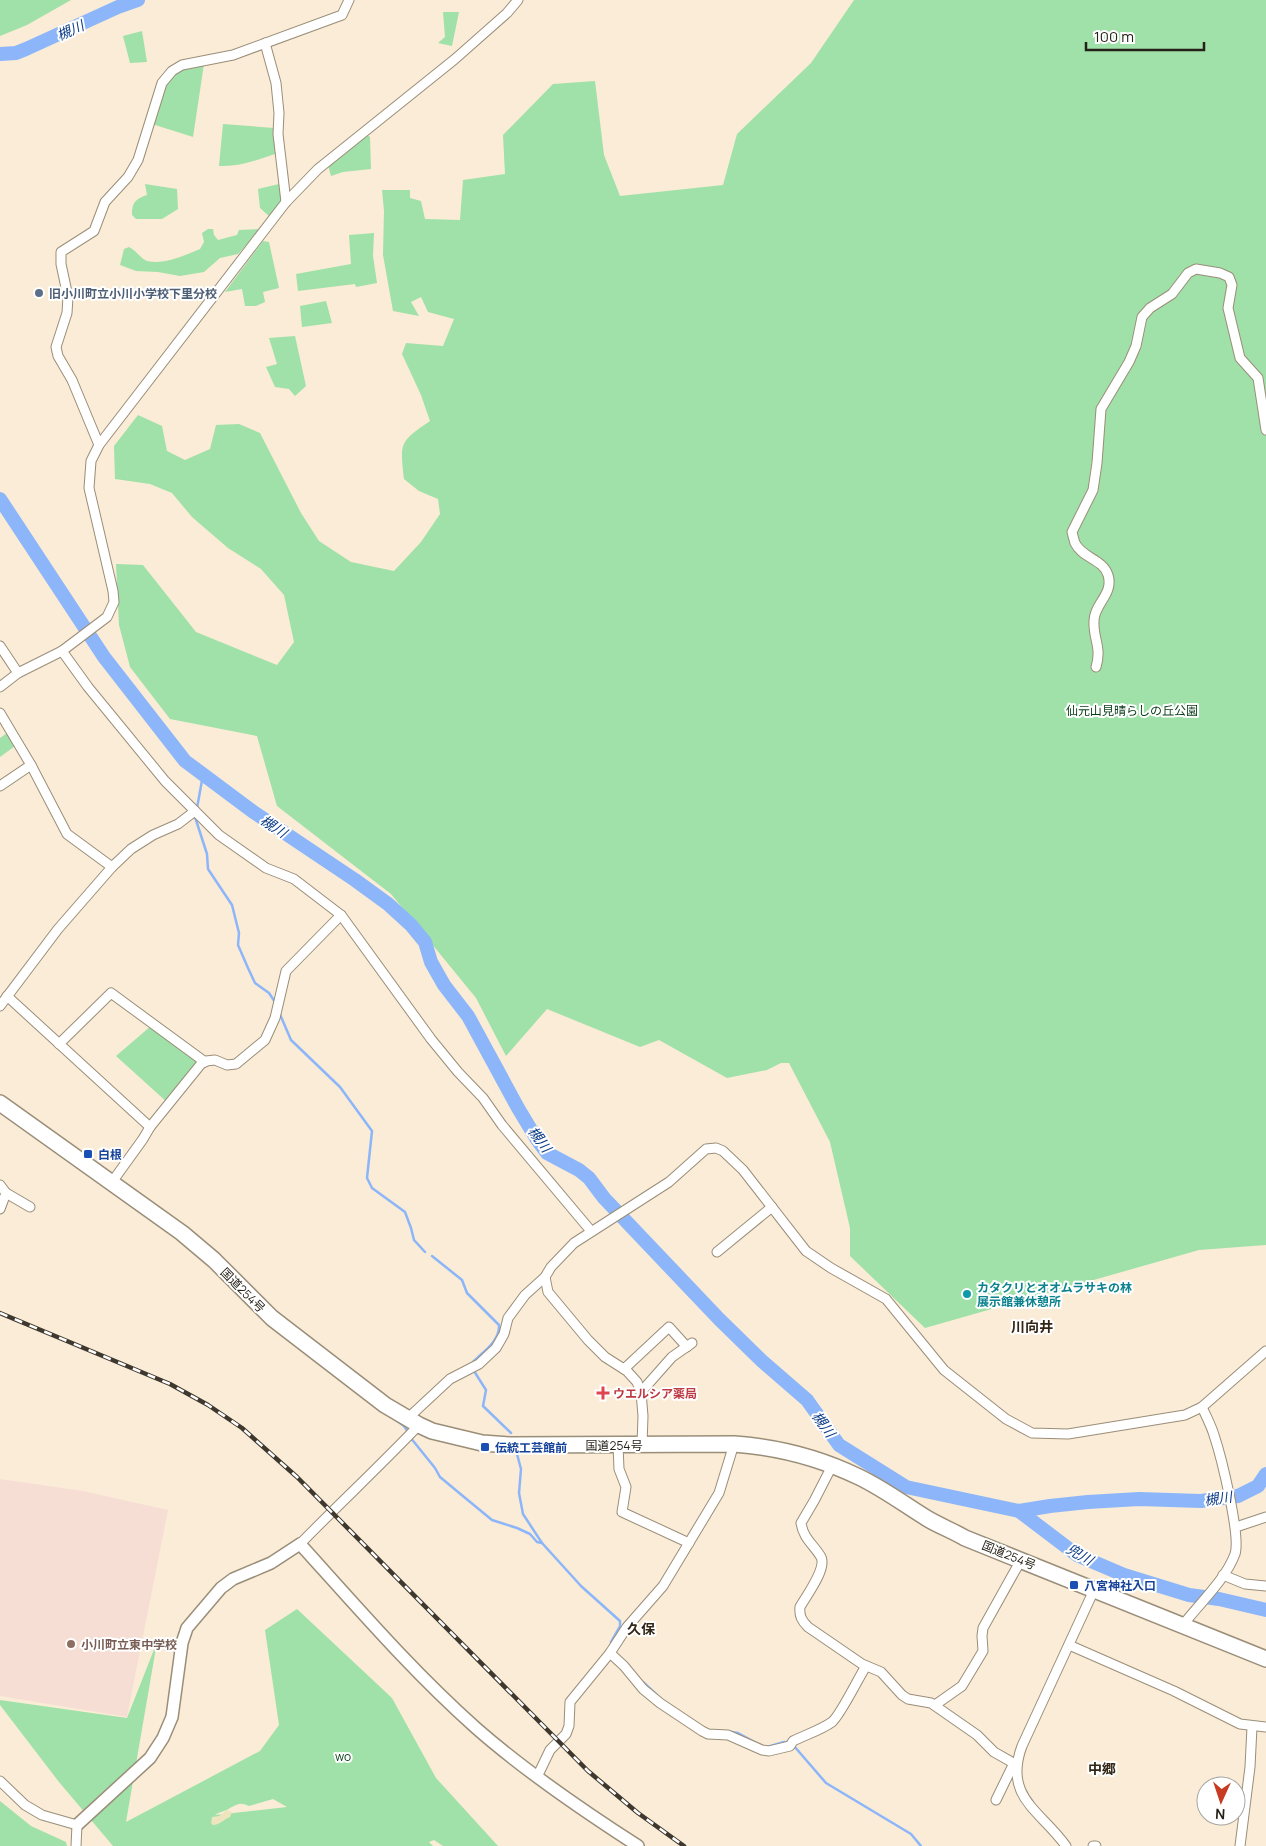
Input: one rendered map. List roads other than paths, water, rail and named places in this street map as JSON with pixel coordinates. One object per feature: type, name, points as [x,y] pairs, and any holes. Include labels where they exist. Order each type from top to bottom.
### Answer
[{"type":"highway","name":"国道254号","points":[[0,1103],[182,1233],[214,1260],[272,1318],[385,1405],[413,1422],[451,1437],[482,1443],[514,1445],[734,1444],[768,1447],[832,1466],[859,1477],[928,1519],[965,1538],[1266,1659]]},
{"type":"street","points":[[99,445],[72,380],[58,356],[56,347],[67,313],[68,297],[61,264],[62,252],[94,231],[105,202],[128,177],[138,160],[162,83],[172,71],[182,66],[233,55],[342,15],[349,0]]},
{"type":"street","points":[[0,687],[18,673],[64,649],[104,618],[114,602],[114,590],[89,488],[91,461],[99,445],[286,202],[318,169],[455,59],[507,13],[518,0]]},
{"type":"street","points":[[265,43],[276,83],[279,113],[278,134],[286,202]]},
{"type":"street","points":[[1096,667],[1100,656],[1094,620],[1109,591],[1108,575],[1101,564],[1085,555],[1076,544],[1072,532],[1093,490],[1098,463],[1101,409],[1129,362],[1136,346],[1142,317],[1150,308],[1172,294],[1188,274],[1196,269],[1220,272],[1229,277],[1232,286],[1228,308],[1240,358],[1258,378],[1266,430]]},
{"type":"street","points":[[0,646],[18,673]]},
{"type":"street","points":[[64,649],[88,687],[165,781],[219,835],[266,868],[294,879],[341,916],[431,1039],[484,1098],[502,1125],[591,1231]]},
{"type":"street","points":[[0,713],[31,764],[68,834],[112,867]]},
{"type":"street","points":[[0,786],[31,764]]},
{"type":"street","points":[[0,1006],[58,929],[112,867],[131,849],[153,835],[178,824],[196,811]]},
{"type":"street","points":[[112,1182],[150,1127],[201,1064],[215,1060],[227,1065],[236,1064],[265,1040],[276,1012],[286,971],[341,916]]},
{"type":"street","points":[[59,1044],[110,993],[205,1062]]},
{"type":"street","points":[[7,996],[150,1127]]},
{"type":"street","points":[[76,1846],[77,1825],[150,1758],[163,1738],[172,1717],[182,1643],[187,1628],[221,1588],[233,1579],[271,1563],[300,1544],[384,1462],[413,1422],[450,1379],[479,1364],[496,1348],[504,1334],[508,1318],[525,1295],[545,1277],[560,1256],[591,1231],[669,1182],[710,1147],[723,1151],[743,1170],[806,1251],[831,1268],[886,1299],[944,1370],[1006,1418],[1032,1433],[1068,1434],[1185,1415],[1202,1407],[1266,1351]]},
{"type":"street","points":[[0,1186],[6,1193],[30,1207]]},
{"type":"street","points":[[0,1209],[6,1193]]},
{"type":"street","points":[[717,1252],[772,1207]]},
{"type":"street","points":[[545,1277],[548,1292],[588,1340],[605,1357],[624,1369],[637,1382],[641,1392],[643,1416],[642,1445]]},
{"type":"street","points":[[624,1369],[669,1327],[689,1345],[672,1357],[641,1392]]},
{"type":"street","points":[[1183,1625],[1221,1577],[1236,1550],[1237,1544],[1235,1526],[1214,1436],[1202,1407]]},
{"type":"street","points":[[537,1777],[550,1750],[566,1734],[569,1726],[570,1702],[610,1653],[627,1627],[663,1586],[719,1493],[734,1444]]},
{"type":"street","points":[[618,1445],[619,1469],[626,1487],[622,1512],[689,1543]]},
{"type":"street","points":[[832,1466],[801,1523],[802,1531],[809,1543],[822,1558],[822,1567],[800,1607],[799,1614],[802,1621],[866,1666],[881,1672],[902,1695],[908,1699],[924,1700],[935,1705],[978,1736],[994,1752],[1016,1764]]},
{"type":"street","points":[[1235,1526],[1266,1517]]},
{"type":"street","points":[[300,1544],[401,1656],[476,1728],[537,1777],[638,1846]]},
{"type":"street","points":[[935,1705],[962,1686],[983,1651],[983,1628],[1020,1560]]},
{"type":"street","points":[[1221,1577],[1245,1584],[1266,1586]]},
{"type":"street","points":[[996,1800],[1016,1764],[1022,1746],[1094,1590]]},
{"type":"street","points":[[1069,1645],[1174,1691],[1240,1724],[1266,1727]]},
{"type":"street","points":[[610,1653],[624,1666],[643,1689],[660,1703],[702,1731],[708,1734],[728,1735],[762,1750],[769,1751],[790,1746],[793,1741],[831,1723],[839,1715],[866,1666]]},
{"type":"street","points":[[1240,1846],[1250,1767],[1252,1726]]},
{"type":"street","points":[[1016,1764],[1020,1788],[1027,1802],[1066,1846]]},
{"type":"street","points":[[0,1781],[25,1805],[42,1815],[77,1825]]},
{"type":"waterway","name":"槻川","points":[[0,54],[16,53],[118,7],[138,0]]},
{"type":"waterway","name":"槻川","points":[[0,499],[104,657],[185,761],[252,811],[355,880],[388,904],[411,925],[425,942],[431,962],[444,985],[468,1016],[518,1108],[547,1153],[579,1170],[589,1178],[604,1198],[719,1319],[762,1361],[807,1400],[839,1445],[906,1487],[1019,1511],[1088,1502],[1139,1499],[1201,1501],[1238,1496],[1258,1486],[1266,1474]]},
{"type":"waterway","points":[[197,808],[203,775]]},
{"type":"waterway","points":[[195,817],[207,854],[208,869],[232,905],[239,933],[238,945],[255,983],[269,993],[275,1002]]},
{"type":"waterway","points":[[279,1012],[291,1040],[340,1087],[372,1131],[367,1178],[372,1188],[405,1212],[414,1240],[425,1252]]},
{"type":"waterway","points":[[432,1256],[462,1280],[467,1293],[499,1325],[499,1331],[494,1341],[473,1362]]},
{"type":"waterway","points":[[474,1371],[486,1390],[483,1406],[511,1433]]},
{"type":"waterway","points":[[396,1420],[408,1432]]},
{"type":"waterway","points":[[410,1437],[440,1477],[492,1520],[517,1528],[530,1534],[537,1542],[542,1543]]},
{"type":"waterway","points":[[517,1454],[521,1469],[519,1493],[523,1514],[542,1543],[581,1586],[620,1621],[620,1626],[611,1642]]},
{"type":"waterway","name":"兜川","points":[[1019,1511],[1077,1555],[1124,1575],[1189,1595],[1219,1599],[1266,1610]]},
{"type":"waterway","points":[[643,1682],[657,1695]]},
{"type":"waterway","points":[[731,1732],[738,1733],[760,1745]]},
{"type":"waterway","points":[[767,1747],[788,1742]]},
{"type":"waterway","points":[[794,1746],[826,1783],[911,1834],[921,1846]]},
{"type":"railway","points":[[0,1313],[170,1384],[208,1405],[242,1428],[297,1477],[588,1771],[638,1813],[684,1846]]},
{"type":"place","name":"旧小川町立小川小学校下里分校","points":[[39,293]]},
{"type":"place","name":"白根","points":[[88,1154]]},
{"type":"place","name":"カタクリとオオムラサキの林 展示館兼休憩所","points":[[967,1294]]},
{"type":"place","name":"ウエルシア薬局","points":[[603,1393]]},
{"type":"place","name":"伝統工芸館前","points":[[485,1447]]},
{"type":"place","name":"八宮神社入口","points":[[1074,1585]]},
{"type":"place","name":"小川町立東中学校","points":[[71,1644]]},
{"type":"district","name":"川向井","points":[[1032,1326]]},
{"type":"district","name":"久保","points":[[641,1628]]},
{"type":"district","name":"中郷","points":[[1102,1768]]},
{"type":"park label","name":"仙元山見晴らしの丘公園","points":[[1132,710]]},
{"type":"park label","name":"wo","points":[[343,1756]]}]
